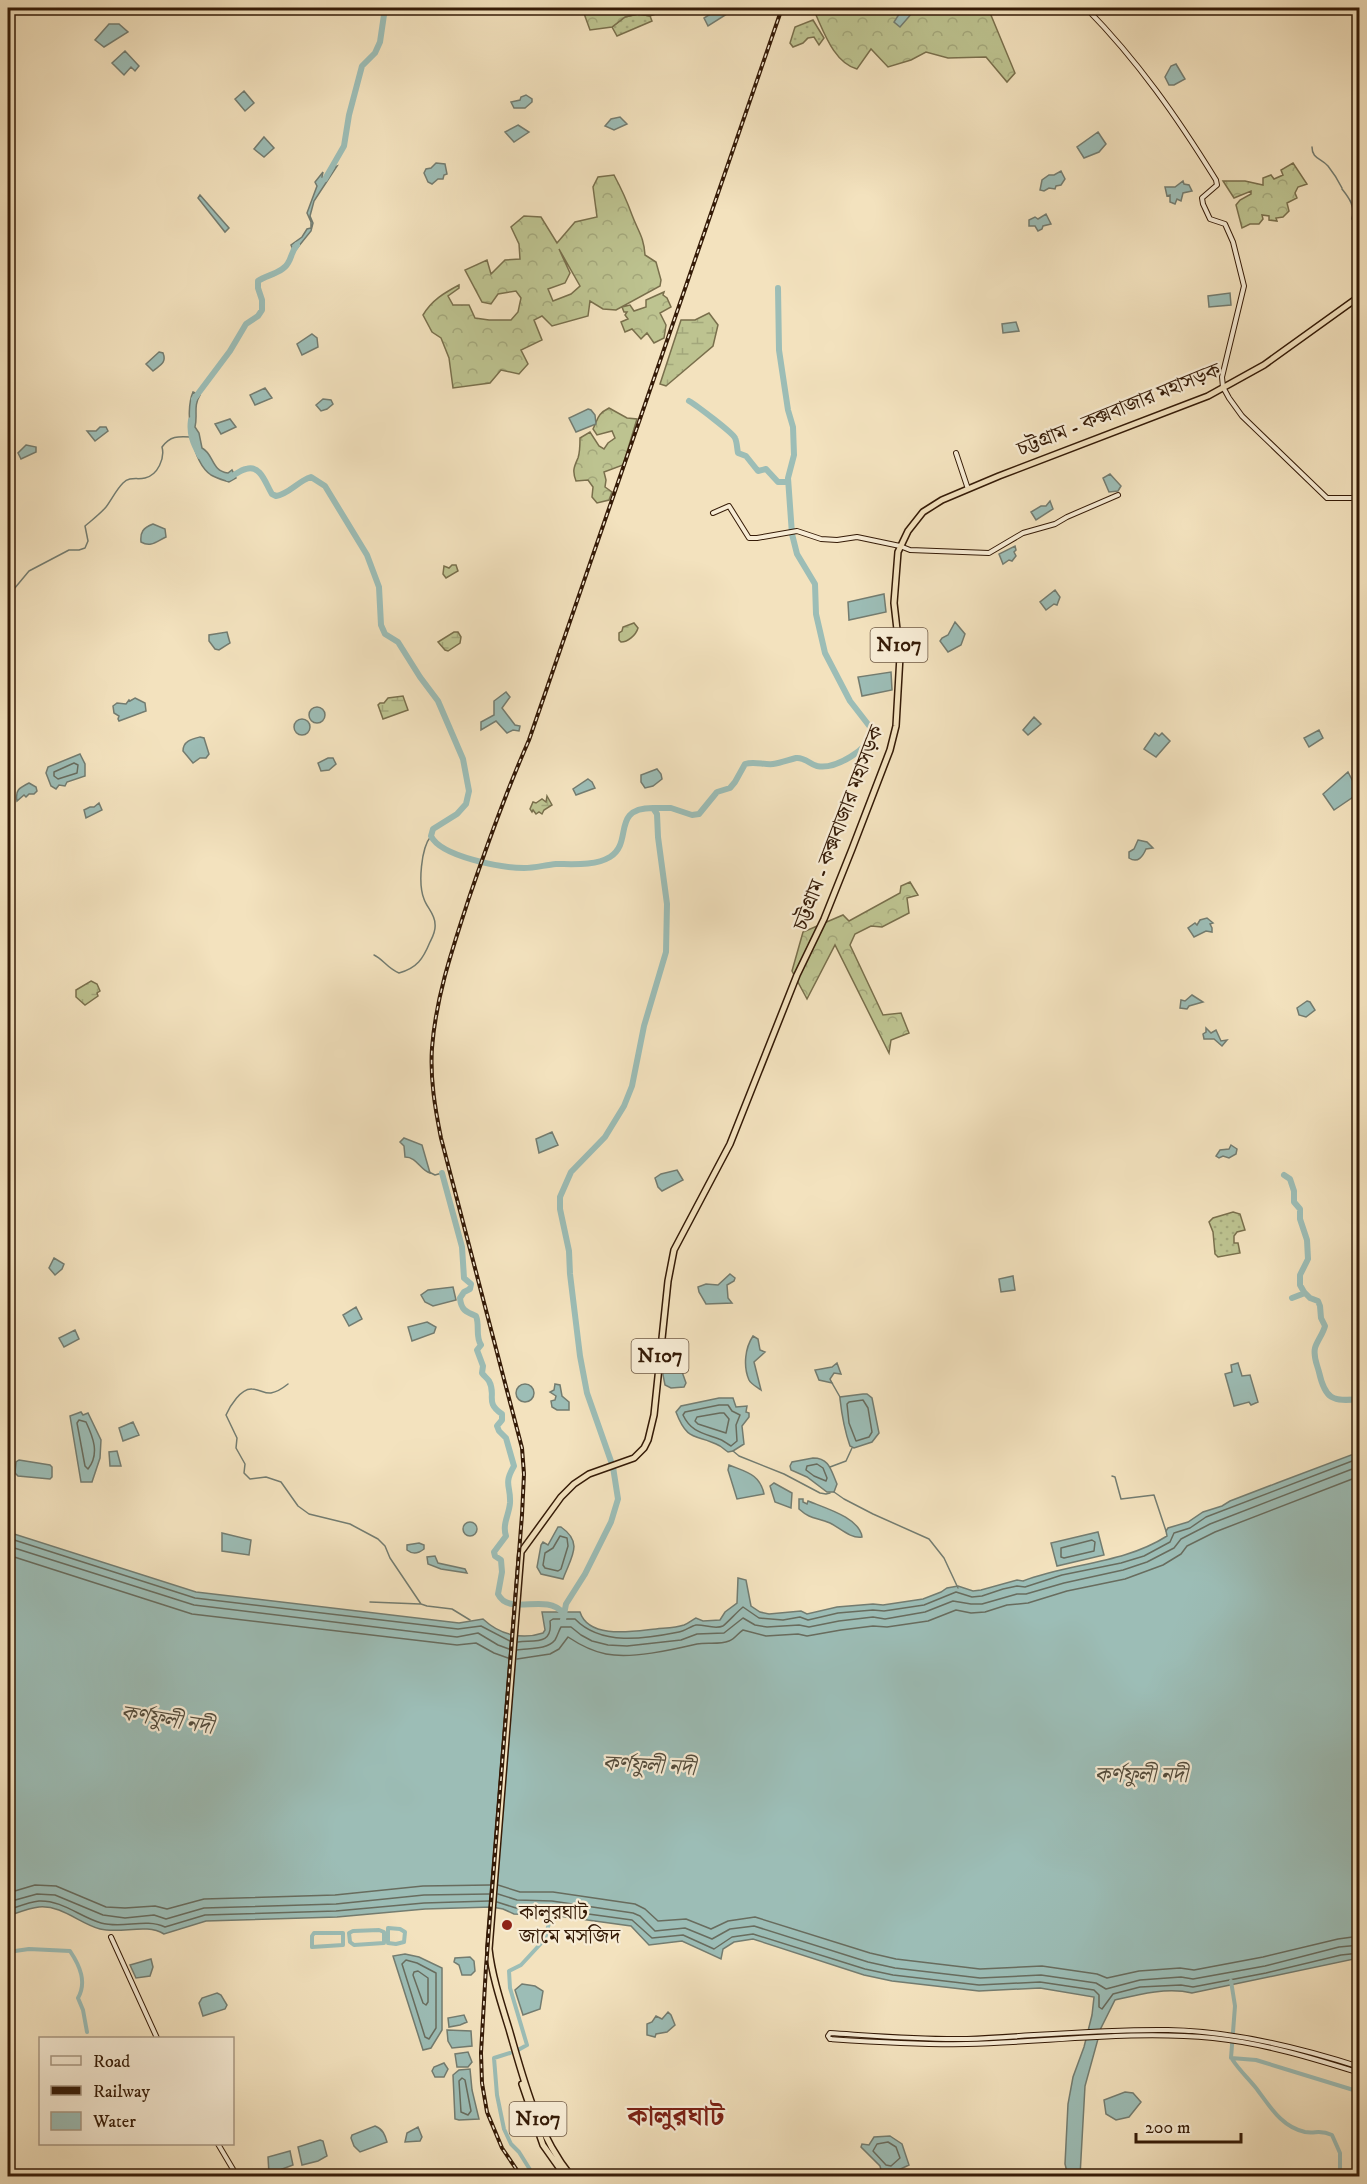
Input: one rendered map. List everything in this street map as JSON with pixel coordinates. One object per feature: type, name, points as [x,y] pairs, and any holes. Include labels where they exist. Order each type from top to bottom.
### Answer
[{"type":"highway","name":"চট্টগ্রাম - কক্সবাজার মহাসড়ক","points":[[516,2056],[491,1966],[489,1949],[522,1550],[565,1493],[581,1479],[622,1464],[641,1452],[651,1432],[670,1267],[674,1250],[730,1144],[797,975],[844,869],[890,750],[896,726],[900,656],[894,603],[897,552],[908,531],[923,512],[942,500],[1208,396],[1264,365],[1359,296]]},
{"type":"highway","name":"N107","points":[[516,2056],[528,2106],[543,2145],[565,2176]]},
{"type":"highway","name":"N107","points":[[516,2056],[534,2112],[547,2142],[556,2158],[571,2176]]},
{"type":"main road","points":[[1086,8],[1143,72],[1179,120],[1216,180],[1217,185],[1202,198],[1203,204],[1210,219],[1225,224],[1233,243],[1244,286],[1222,377],[1223,387],[1229,398],[1242,416],[1327,498],[1359,498]]},
{"type":"main road","points":[[956,453],[968,489]]},
{"type":"main road","points":[[712,513],[729,506],[749,538],[796,531],[821,539],[837,540],[857,537],[910,550],[989,553],[1023,533],[1056,524],[1118,495]]},
{"type":"main road","points":[[111,1937],[157,2037]]},
{"type":"main road","points":[[1359,2067],[1244,2037],[1214,2036],[1169,2035],[1111,2037],[1076,2036],[907,2039],[830,2033],[828,2036],[830,2039],[905,2044],[966,2044],[1076,2036],[1110,2031],[1168,2030],[1214,2036],[1359,2073]]},
{"type":"main road","points":[[220,2145],[237,2176]]},
{"type":"green space","points":[[582,8],[667,8],[668,10],[650,16],[638,14],[625,17],[612,27],[590,30]]},
{"type":"green space","points":[[821,8],[988,8],[1015,73],[1007,82],[986,57],[948,58],[926,52],[911,60],[888,67],[871,49],[857,69],[843,61],[832,47],[816,15]]},
{"type":"green space","points":[[638,14],[650,16],[652,21],[617,36],[612,27],[625,17]]},
{"type":"green space","points":[[813,20],[824,38],[819,45],[814,37],[793,47],[790,43],[795,27]]},
{"type":"green space","points":[[1293,163],[1307,184],[1298,187],[1295,193],[1297,198],[1287,203],[1289,211],[1283,217],[1276,218],[1277,221],[1269,220],[1269,216],[1262,215],[1263,219],[1259,224],[1250,224],[1242,228],[1236,205],[1251,194],[1251,191],[1234,198],[1223,181],[1245,181],[1263,185],[1263,178],[1271,175],[1274,179],[1283,175],[1281,170]]},
{"type":"green space","points":[[614,175],[640,234],[645,255],[656,262],[661,280],[660,286],[616,310],[603,309],[590,301],[588,316],[552,326],[542,316],[534,320],[542,340],[521,350],[528,364],[519,374],[501,370],[490,383],[453,388],[449,358],[441,338],[432,332],[423,315],[439,297],[459,285],[459,288],[448,296],[453,305],[469,305],[475,318],[511,320],[518,312],[521,298],[516,291],[498,294],[491,304],[482,302],[465,270],[487,260],[491,274],[505,260],[520,259],[519,244],[511,227],[524,216],[541,217],[557,243],[575,222],[597,217],[593,187],[598,177]],"holes":[[[559,249],[580,286],[571,294],[553,301],[548,289],[565,283],[570,273]]]},
{"type":"green space","points":[[664,292],[663,295],[671,307],[660,313],[666,325],[664,338],[654,343],[647,333],[641,339],[632,329],[625,332],[621,322],[628,319],[625,315],[627,312],[624,312],[622,307],[630,305],[634,311],[646,307],[646,300]]},
{"type":"green space","points":[[709,313],[718,325],[713,346],[666,386],[660,384],[681,320],[695,320]]},
{"type":"green space","points":[[609,408],[627,418],[637,419],[623,465],[604,472],[605,487],[612,492],[609,500],[597,503],[592,497],[593,487],[588,480],[576,481],[574,469],[579,453],[580,438],[590,432],[599,446],[604,449],[615,438],[612,431],[597,435],[593,429],[600,415]]},
{"type":"green space","points":[[456,565],[458,571],[446,578],[443,574],[444,566],[449,568]]},
{"type":"green space","points":[[634,623],[638,628],[635,633],[629,639],[621,642],[619,633],[623,627]]},
{"type":"green space","points":[[458,632],[461,637],[460,643],[448,651],[445,650],[438,642]]},
{"type":"green space","points":[[403,696],[408,710],[383,719],[378,705],[384,703],[388,698]]},
{"type":"green space","points":[[547,796],[552,805],[542,814],[539,812],[536,814],[533,810],[532,812],[530,809],[533,802],[536,803],[542,799],[546,802]]},
{"type":"green space","points":[[910,882],[918,895],[907,898],[909,913],[882,927],[871,926],[855,934],[850,945],[883,1015],[901,1013],[909,1033],[891,1040],[889,1053],[835,945],[807,999],[792,971],[803,932],[843,915],[849,921],[900,893],[901,886]]},
{"type":"green space","points":[[91,981],[97,984],[100,991],[97,993],[98,996],[85,1005],[76,997],[76,990]]},
{"type":"green space","points":[[1233,1212],[1240,1214],[1245,1230],[1237,1232],[1234,1236],[1234,1243],[1238,1243],[1240,1253],[1218,1257],[1215,1254],[1213,1232],[1209,1222],[1213,1218]]},
{"type":"water","points":[[724,8],[727,14],[708,26],[704,18]]},
{"type":"water","points":[[910,8],[913,12],[900,27],[894,22],[901,11]]},
{"type":"water","points":[[109,24],[119,24],[128,32],[104,47],[95,40]]},
{"type":"water","points":[[125,51],[139,66],[135,71],[131,67],[124,75],[112,63]]},
{"type":"water","points":[[1176,64],[1185,79],[1169,85],[1165,77],[1171,66]]},
{"type":"water","points":[[244,91],[254,103],[245,111],[235,99]]},
{"type":"water","points":[[526,95],[532,99],[532,102],[525,108],[514,108],[511,102],[520,100]]},
{"type":"water","points":[[620,117],[627,124],[614,130],[605,126],[611,119]]},
{"type":"water","points":[[518,125],[529,132],[514,142],[505,132]]},
{"type":"water","points":[[1098,132],[1106,144],[1099,152],[1084,158],[1077,147]]},
{"type":"water","points":[[264,137],[274,148],[264,157],[254,149]]},
{"type":"water","points":[[436,163],[445,164],[447,174],[443,179],[438,179],[432,184],[428,182],[424,173]]},
{"type":"water","points":[[337,166],[314,201],[310,216],[313,223],[311,231],[294,252],[291,245],[302,237],[307,229],[311,228],[307,213],[317,186],[315,182],[323,172],[322,177],[324,178],[332,168]]},
{"type":"water","points":[[1061,171],[1065,179],[1061,185],[1056,186],[1055,189],[1040,190],[1042,180]]},
{"type":"water","points":[[1183,181],[1192,191],[1183,193],[1181,201],[1177,199],[1175,204],[1170,202],[1170,195],[1167,196],[1165,187],[1175,187]]},
{"type":"water","points":[[200,195],[229,228],[225,232],[198,198]]},
{"type":"water","points":[[1046,214],[1051,224],[1043,226],[1038,231],[1035,226],[1029,226],[1029,220],[1035,217],[1038,219]]},
{"type":"water","points":[[1230,293],[1231,305],[1209,307],[1208,296]]},
{"type":"water","points":[[1016,322],[1019,331],[1003,333],[1002,324]]},
{"type":"water","points":[[312,334],[317,338],[318,347],[302,355],[297,344]]},
{"type":"water","points":[[159,352],[163,353],[163,362],[153,371],[146,364]]},
{"type":"water","points":[[265,388],[272,398],[255,405],[250,395]]},
{"type":"water","points":[[193,392],[200,395],[195,427],[199,433],[202,448],[222,472],[228,473],[232,470],[236,478],[229,482],[211,475],[204,469],[199,459],[190,424],[190,401]]},
{"type":"water","points":[[323,399],[331,400],[333,404],[321,411],[316,405]]},
{"type":"water","points":[[588,409],[595,415],[596,424],[576,432],[569,418]]},
{"type":"water","points":[[230,419],[236,427],[221,434],[215,424]]},
{"type":"water","points":[[100,427],[106,427],[108,431],[95,441],[87,431],[96,431]]},
{"type":"water","points":[[26,445],[36,447],[36,452],[21,459],[18,453]]},
{"type":"water","points":[[1110,474],[1121,486],[1118,491],[1109,492],[1103,478]]},
{"type":"water","points":[[1050,501],[1053,509],[1036,520],[1031,512],[1041,506],[1046,506]]},
{"type":"water","points":[[153,524],[165,529],[166,537],[151,544],[141,542],[143,531]]},
{"type":"water","points":[[1015,546],[1016,556],[1012,561],[1009,560],[1003,564],[999,554]]},
{"type":"water","points":[[1055,590],[1060,597],[1057,605],[1054,604],[1046,610],[1040,602]]},
{"type":"water","points":[[884,594],[886,612],[849,620],[848,602]]},
{"type":"water","points":[[955,622],[965,634],[961,645],[948,652],[940,641],[948,635]]},
{"type":"water","points":[[227,632],[230,643],[219,650],[215,649],[209,641],[209,635]]},
{"type":"water","points":[[891,672],[892,690],[862,696],[858,677]]},
{"type":"water","points":[[506,692],[510,697],[502,708],[515,725],[520,726],[519,731],[513,730],[507,733],[496,721],[481,730],[481,722],[494,715],[494,701]]},
{"type":"water","points":[[135,698],[145,703],[146,711],[119,721],[119,716],[114,713],[113,706],[117,703],[126,704]]},
{"type":"water","points":[[314,707],[320,707],[325,715],[323,721],[314,723],[309,718],[309,712]]},
{"type":"water","points":[[1034,717],[1041,724],[1028,735],[1023,730]]},
{"type":"water","points":[[302,719],[308,721],[310,727],[308,733],[302,735],[296,733],[294,727],[296,721]]},
{"type":"water","points":[[1319,730],[1323,738],[1309,747],[1304,738]]},
{"type":"water","points":[[1155,733],[1159,736],[1162,733],[1170,741],[1156,757],[1144,749]]},
{"type":"water","points":[[204,738],[209,754],[206,758],[200,758],[193,763],[183,748],[188,741]]},
{"type":"water","points":[[80,754],[85,764],[85,776],[67,782],[65,786],[59,785],[56,789],[51,786],[46,773],[48,767]]},
{"type":"water","points":[[333,758],[336,764],[329,770],[321,771],[318,763]]},
{"type":"water","points":[[657,769],[662,779],[653,786],[645,788],[641,782],[641,775]]},
{"type":"water","points":[[1348,772],[1359,793],[1334,810],[1323,794]]},
{"type":"water","points":[[588,779],[595,788],[576,795],[573,789]]},
{"type":"water","points":[[29,783],[36,787],[37,791],[26,797],[24,795],[17,801],[18,790]]},
{"type":"water","points":[[99,803],[102,810],[86,818],[84,810]]},
{"type":"water","points":[[1138,840],[1147,842],[1153,848],[1146,849],[1138,860],[1132,860],[1129,858],[1129,852],[1134,849]]},
{"type":"water","points":[[1207,918],[1213,923],[1210,924],[1212,932],[1206,931],[1194,937],[1188,928]]},
{"type":"water","points":[[1192,995],[1203,1002],[1189,1006],[1187,1009],[1180,1008],[1181,1000],[1185,1001]]},
{"type":"water","points":[[1307,1001],[1315,1010],[1306,1017],[1299,1015],[1297,1008]]},
{"type":"water","points":[[1206,1028],[1211,1033],[1216,1030],[1221,1041],[1227,1040],[1222,1046],[1214,1039],[1204,1039],[1203,1034]]},
{"type":"water","points":[[552,1132],[558,1145],[539,1153],[536,1139]]},
{"type":"water","points":[[404,1138],[422,1145],[430,1173],[413,1159],[405,1157],[404,1146],[400,1142]]},
{"type":"water","points":[[1231,1145],[1237,1149],[1236,1154],[1229,1158],[1216,1156],[1220,1150],[1229,1149]]},
{"type":"water","points":[[677,1170],[683,1180],[662,1191],[655,1178]]},
{"type":"water","points":[[54,1258],[64,1264],[55,1275],[49,1268]]},
{"type":"water","points":[[730,1274],[735,1278],[727,1285],[728,1298],[732,1303],[706,1304],[698,1287],[706,1284],[718,1285]]},
{"type":"water","points":[[1013,1276],[1015,1290],[1001,1292],[999,1279]]},
{"type":"water","points":[[453,1287],[456,1300],[433,1306],[425,1302],[421,1295],[428,1290]]},
{"type":"water","points":[[356,1307],[362,1319],[349,1326],[343,1315]]},
{"type":"water","points":[[427,1322],[436,1327],[434,1333],[412,1341],[408,1327]]},
{"type":"water","points":[[75,1330],[79,1339],[64,1347],[59,1338]]},
{"type":"water","points":[[753,1336],[758,1339],[760,1350],[765,1352],[754,1362],[761,1390],[750,1381],[746,1369],[747,1352]]},
{"type":"water","points":[[667,1353],[676,1355],[686,1383],[684,1387],[671,1388],[665,1385],[663,1357]]},
{"type":"water","points":[[837,1363],[841,1374],[834,1373],[830,1379],[832,1383],[819,1380],[815,1370],[832,1367]]},
{"type":"water","points":[[1238,1363],[1242,1376],[1250,1375],[1258,1402],[1251,1405],[1249,1402],[1234,1406],[1225,1374],[1232,1372],[1231,1365]]},
{"type":"water","points":[[525,1384],[531,1387],[534,1393],[531,1399],[525,1402],[519,1399],[516,1393],[519,1387]]},
{"type":"water","points":[[555,1384],[560,1385],[562,1396],[569,1402],[569,1410],[557,1410],[552,1407],[551,1401],[555,1400],[556,1396],[550,1392],[554,1390]]},
{"type":"water","points":[[867,1394],[872,1398],[879,1433],[872,1442],[854,1448],[850,1446],[846,1434],[840,1397]]},
{"type":"water","points":[[719,1398],[733,1398],[736,1407],[747,1406],[746,1412],[749,1413],[749,1417],[742,1426],[744,1444],[733,1451],[728,1452],[712,1442],[689,1433],[680,1422],[676,1412],[681,1406]]},
{"type":"water","points":[[81,1412],[83,1415],[88,1413],[101,1440],[100,1458],[92,1482],[81,1482],[70,1416]]},
{"type":"water","points":[[133,1422],[139,1435],[123,1441],[119,1428]]},
{"type":"water","points":[[117,1451],[121,1466],[110,1466],[109,1452]]},
{"type":"water","name":"কর্ণফুলী নদী","points":[[1359,1452],[1359,1958],[1192,1993],[1164,1991],[1115,2000],[1101,2028],[1085,2086],[1080,2176],[1068,2176],[1065,2164],[1068,2104],[1073,2077],[1092,2015],[1094,1997],[1040,1988],[979,1991],[892,1981],[864,1975],[753,1939],[734,1942],[723,1949],[721,1959],[682,1941],[649,1945],[631,1926],[551,1915],[514,1914],[492,1907],[425,1909],[337,1917],[206,1921],[164,1934],[150,1929],[100,1929],[47,1907],[31,1908],[8,1916],[8,1532],[196,1592],[459,1623],[483,1619],[497,1629],[519,1636],[543,1633],[545,1630],[542,1612],[580,1612],[585,1621],[593,1627],[625,1632],[677,1627],[696,1618],[703,1621],[720,1620],[725,1612],[737,1603],[738,1578],[746,1580],[751,1606],[760,1612],[769,1614],[801,1611],[807,1614],[837,1607],[883,1605],[923,1599],[947,1588],[958,1586],[973,1591],[1017,1580],[1023,1581],[1133,1552],[1167,1536],[1168,1528],[1188,1522],[1203,1512]]},
{"type":"water","points":[[813,1458],[823,1460],[829,1466],[837,1484],[834,1492],[827,1492],[807,1477],[791,1470],[792,1462]]},
{"type":"water","points":[[19,1460],[50,1465],[52,1477],[50,1479],[18,1476],[15,1473],[16,1462]]},
{"type":"water","points":[[729,1465],[756,1478],[764,1494],[737,1499],[728,1470]]},
{"type":"water","points":[[774,1483],[792,1493],[791,1508],[775,1502],[770,1486]]},
{"type":"water","points":[[799,1499],[803,1499],[803,1502],[807,1504],[808,1501],[841,1514],[855,1524],[862,1537],[850,1535],[830,1523],[807,1515],[799,1509]]},
{"type":"water","points":[[470,1522],[475,1524],[477,1529],[475,1534],[470,1536],[465,1534],[463,1529],[465,1524]]},
{"type":"water","points":[[558,1527],[568,1533],[574,1545],[574,1551],[563,1579],[541,1574],[537,1567],[541,1545],[543,1542],[548,1545]]},
{"type":"water","points":[[1098,1532],[1104,1555],[1057,1566],[1051,1543]]},
{"type":"water","points":[[222,1533],[251,1540],[249,1555],[222,1551]]},
{"type":"water","points":[[419,1543],[424,1545],[424,1549],[414,1553],[407,1550],[407,1545]]},
{"type":"water","points":[[435,1556],[438,1563],[465,1569],[467,1573],[441,1569],[428,1564],[427,1557]]},
{"type":"water","points":[[405,1954],[419,1957],[442,1968],[442,2030],[431,2048],[423,2050],[393,1956]]},
{"type":"water","points":[[470,1957],[474,1961],[475,1971],[471,1975],[462,1975],[459,1965],[454,1962],[455,1958]]},
{"type":"water","points":[[151,1959],[153,1967],[150,1976],[136,1978],[130,1965]]},
{"type":"water","points":[[522,1984],[535,1986],[543,1991],[540,2009],[523,2015],[515,1990]]},
{"type":"water","points":[[217,1993],[227,2005],[225,2009],[203,2016],[199,2003],[202,1998]]},
{"type":"water","points":[[668,2012],[675,2025],[667,2032],[656,2034],[655,2037],[647,2035],[647,2024],[652,2022],[656,2016],[662,2019]]},
{"type":"water","points":[[464,2015],[467,2022],[449,2027],[448,2018]]},
{"type":"water","points":[[447,2030],[471,2031],[472,2046],[452,2048],[448,2041]]},
{"type":"water","points":[[468,2052],[472,2062],[468,2067],[457,2067],[455,2054]]},
{"type":"water","points":[[444,2063],[448,2069],[444,2077],[435,2077],[432,2071],[434,2067]]},
{"type":"water","points":[[470,2069],[479,2119],[455,2119],[453,2075],[459,2070]]},
{"type":"water","points":[[1125,2092],[1133,2093],[1141,2102],[1129,2117],[1116,2120],[1106,2114],[1104,2100]]},
{"type":"water","points":[[375,2126],[382,2131],[387,2142],[360,2152],[354,2146],[352,2135]]},
{"type":"water","points":[[418,2127],[422,2137],[420,2141],[405,2142],[407,2133]]},
{"type":"water","points":[[890,2136],[902,2144],[909,2165],[888,2175],[861,2147],[862,2144],[869,2145],[874,2137]]},
{"type":"water","points":[[323,2141],[327,2156],[302,2165],[298,2147]]},
{"type":"water","points":[[290,2151],[293,2165],[269,2174],[268,2157]]},
{"type":"waterway","points":[[325,179],[344,146],[349,115],[362,66],[375,53],[380,42],[385,8]]},
{"type":"waterway","points":[[1312,147],[1314,154],[1328,166],[1342,188]]},
{"type":"waterway","points":[[1342,189],[1351,203],[1352,219],[1360,233]]},
{"type":"waterway","points":[[194,399],[230,351],[246,324],[258,316],[262,310],[258,281],[286,266],[297,245]]},
{"type":"waterway","points":[[653,808],[671,808],[692,815],[699,814],[717,792],[730,788],[745,764],[773,764],[799,758],[817,766],[833,765],[858,751],[871,739],[874,732],[850,701],[825,653],[816,614],[815,584],[797,554],[792,534],[788,478],[794,455],[793,427],[788,410],[779,350],[778,288]]},
{"type":"waterway","points":[[689,401],[733,435],[738,453],[746,456],[758,471],[766,469],[778,482],[788,482]]},
{"type":"waterway","points":[[191,420],[192,438],[200,456]]},
{"type":"waterway","points":[[8,600],[9,595],[29,571],[69,550],[85,548],[88,541],[85,526],[99,515],[126,481],[145,478],[157,470],[165,443],[175,438],[191,437]]},
{"type":"waterway","points":[[228,478],[251,468],[259,472],[272,494],[276,496],[311,477],[325,486],[367,555],[379,587],[381,625],[385,634],[398,642],[438,701],[463,759],[469,791],[466,804],[457,814],[433,829],[431,836],[437,843],[447,850],[473,860],[502,866],[532,868],[556,864],[591,863],[604,860],[617,851],[624,827],[632,814],[640,809],[653,808],[657,814],[667,904],[666,952],[644,1026],[632,1086],[624,1106],[605,1137],[571,1172],[560,1197],[560,1209],[569,1251],[580,1356],[587,1393],[613,1467],[618,1499],[611,1522],[585,1574],[566,1604],[563,1620]]},
{"type":"waterway","points":[[374,955],[399,973],[415,965],[427,948],[434,933],[435,924],[434,917],[424,899],[421,876],[423,857],[431,836]]},
{"type":"waterway","points":[[429,1172],[435,1175],[442,1173]]},
{"type":"waterway","points":[[442,1173],[462,1247],[464,1278],[471,1284],[470,1289],[460,1298],[465,1310],[476,1316],[481,1345],[477,1350],[483,1366],[482,1373],[491,1386],[492,1402],[502,1414],[502,1420],[497,1426],[506,1438],[514,1466],[508,1481],[510,1503],[505,1523],[506,1536],[494,1552],[495,1556],[501,1560],[502,1572],[498,1594],[503,1601],[510,1604],[547,1604],[563,1613]]},
{"type":"waterway","points":[[1284,1175],[1290,1179],[1294,1191],[1294,1202],[1300,1209],[1300,1219],[1307,1240],[1308,1259],[1300,1275],[1300,1285],[1310,1298],[1318,1301],[1325,1326],[1315,1351],[1321,1381],[1331,1397],[1343,1400],[1360,1399]]},
{"type":"waterway","points":[[1292,1298],[1305,1293]]},
{"type":"waterway","points":[[832,1383],[840,1397]]},
{"type":"waterway","points":[[288,1384],[271,1393],[248,1389],[236,1398],[226,1415],[237,1438],[236,1448],[245,1464],[244,1473],[250,1479],[266,1477],[281,1482],[298,1506],[309,1514],[350,1524],[378,1539],[385,1546],[390,1558],[421,1604],[452,1609],[470,1620]]},
{"type":"waterway","points":[[830,1467],[846,1461],[852,1448]]},
{"type":"waterway","points":[[733,1451],[739,1456],[784,1474],[820,1493],[830,1493]]},
{"type":"waterway","points":[[1112,1476],[1115,1477],[1121,1499],[1154,1495],[1166,1531]]},
{"type":"waterway","points":[[834,1492],[873,1514],[929,1539],[944,1558],[958,1588]]},
{"type":"waterway","points":[[370,1602],[420,1604]]},
{"type":"waterway","points":[[518,2050],[527,2045],[510,1988],[509,1971],[521,1965],[545,1939],[551,1915]]},
{"type":"waterway","points":[[388,1928],[405,1932],[404,1942],[388,1943],[388,1928]]},
{"type":"waterway","points":[[379,1930],[384,1932],[384,1943],[354,1945],[350,1942],[349,1933],[353,1931],[379,1930]]},
{"type":"waterway","points":[[314,1933],[343,1933],[343,1945],[312,1947],[314,1933]]},
{"type":"waterway","points":[[8,1952],[29,1949],[70,1951],[81,1974],[82,1986],[78,1998],[87,2032]]},
{"type":"waterway","points":[[1231,1981],[1235,2006],[1231,2058],[1256,2060],[1360,2092]]},
{"type":"waterway","points":[[510,2053],[494,2058],[497,2095],[504,2129],[511,2144],[519,2152],[534,2176]]},
{"type":"waterway","points":[[1232,2059],[1282,2120],[1305,2132],[1324,2132],[1332,2135],[1340,2153],[1340,2176]]},
{"type":"railway","points":[[521,2176],[502,2148],[487,2112],[482,2083],[481,2053],[524,1474],[522,1448],[441,1138],[432,1082],[434,1029],[446,972],[469,898],[512,779],[529,740],[782,8]]},
{"type":"place","name":"কালুরঘাট জামে মসজিদ","points":[[507,1925]]},
{"type":"district","name":"কালুরঘাট","points":[[676,2117]]}]
